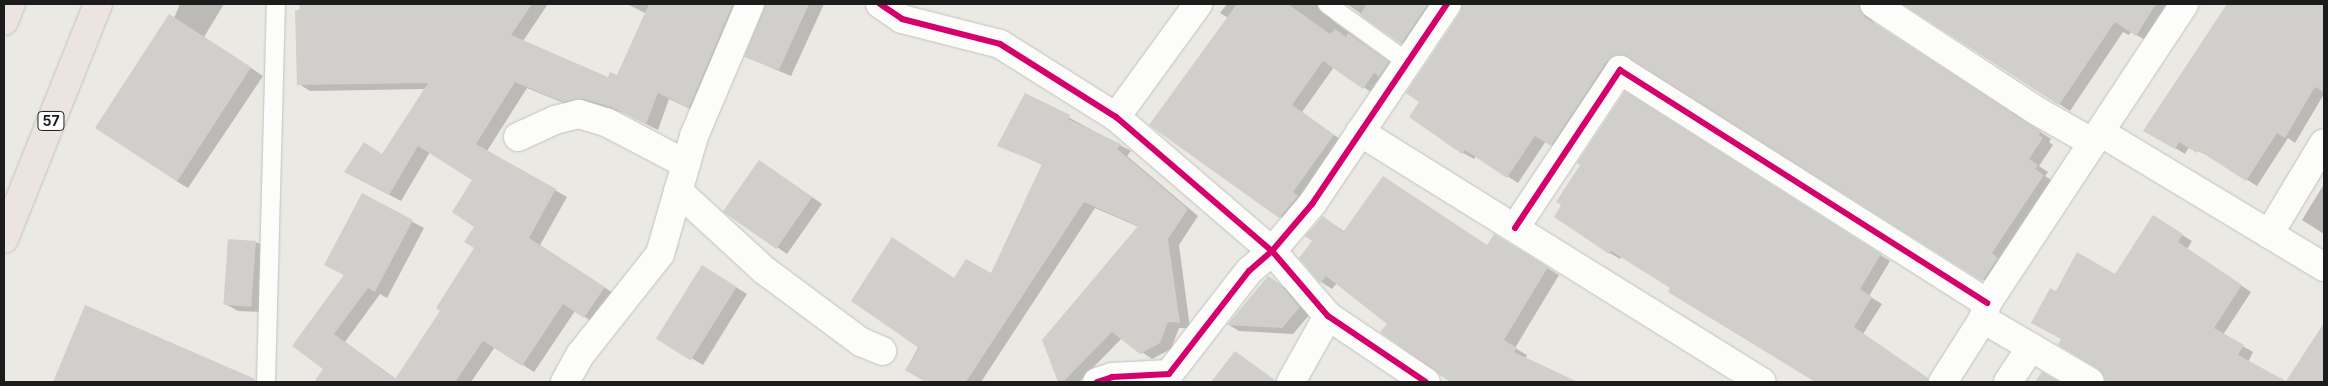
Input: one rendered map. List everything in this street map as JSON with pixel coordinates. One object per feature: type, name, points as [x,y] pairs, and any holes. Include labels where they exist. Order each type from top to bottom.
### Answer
[{"type":"highway","points":[[4,21],[11,4]]},
{"type":"highway","name":"57","points":[[4,239],[98,4]]},
{"type":"street","points":[[565,382],[580,355],[660,254],[694,136],[750,4]]},
{"type":"street","points":[[880,4],[902,19],[1000,44],[1116,117],[1272,251],[1328,316],[1426,382]]},
{"type":"street","points":[[1116,117],[1198,4]]},
{"type":"street","points":[[1097,382],[1112,377],[1169,374],[1249,271],[1272,251],[1312,204],[1447,4]]},
{"type":"street","points":[[1874,4],[2037,111],[2096,138],[2269,234],[2324,267]]},
{"type":"street","points":[[1943,382],[1985,311],[2184,4]]},
{"type":"street","points":[[1515,228],[1620,70],[1985,311],[2031,347],[2090,382]]},
{"type":"street","points":[[518,137],[555,120],[580,114],[606,122],[686,164]]},
{"type":"street","points":[[1360,132],[1762,382]]},
{"type":"street","points":[[2269,234],[2324,143]]},
{"type":"street","points":[[678,191],[764,270],[861,342],[882,351]]},
{"type":"street","points":[[1291,382],[1328,316]]},
{"type":"street","points":[[2008,382],[2031,347]]},
{"type":"lane","points":[[266,382],[276,4]]},
{"type":"lane","points":[[1327,4],[1407,62]]},
{"type":"building","points":[[299,4],[532,4],[511,35],[608,77],[610,72],[617,75],[649,4],[733,4],[689,108],[658,93],[646,124],[611,107],[583,99],[563,102],[515,82],[476,144],[556,189],[529,238],[605,287],[584,318],[563,304],[522,366],[483,341],[455,382],[314,382],[323,369],[292,346],[344,275],[324,265],[362,193],[413,220],[375,292],[368,288],[334,334],[395,379],[440,311],[436,308],[474,248],[464,242],[474,227],[452,212],[472,180],[418,146],[389,195],[344,172],[364,142],[382,154],[428,83],[297,85],[295,11],[300,9]]},
{"type":"building","points":[[765,4],[809,4],[779,70],[744,57]]},
{"type":"building","points":[[1237,4],[1288,4],[1330,34],[1335,29],[1346,37],[1348,33],[1389,62],[1379,77],[1374,73],[1363,89],[1323,61],[1292,105],[1334,135],[1293,192],[1298,196],[1279,218],[1149,125]]},
{"type":"building","points":[[1367,4],[1428,4],[1401,44],[1360,15]]},
{"type":"building","points":[[1462,4],[1858,4],[1865,17],[2041,131],[2039,135],[2043,138],[2029,159],[2038,165],[2035,169],[2044,175],[1992,253],[1998,258],[1982,281],[1620,54],[1607,61],[1551,146],[1535,136],[1507,178],[1465,150],[1462,154],[1409,117],[1419,102],[1406,93],[1460,13]]},
{"type":"building","points":[[1902,4],[2156,4],[2136,36],[2115,22],[2059,105]]},
{"type":"building","points":[[2227,4],[2324,4],[2324,92],[2315,87],[2285,138],[2277,133],[2246,181],[2198,150],[2197,153],[2179,142],[2175,149],[2143,131]]},
{"type":"building","points":[[169,14],[251,67],[177,181],[95,128]]},
{"type":"building","points":[[1625,91],[1881,254],[1860,289],[1872,297],[1854,327],[1928,378],[1928,382],[1815,382],[1668,292],[1670,288],[1611,251],[1609,254],[1554,217],[1561,205],[1556,202],[1580,165],[1577,163]]},
{"type":"building","points":[[1025,93],[1070,115],[1068,119],[1121,144],[1117,149],[1188,209],[1168,239],[1180,323],[1168,322],[1160,343],[1140,354],[1112,332],[1063,382],[1058,382],[1042,340],[1138,226],[1084,202],[966,382],[925,382],[905,370],[919,348],[851,301],[892,237],[954,278],[966,259],[991,273],[1042,164],[997,146]]},
{"type":"building","points":[[759,160],[812,197],[776,249],[723,212]]},
{"type":"building","points":[[1383,176],[1487,245],[1494,234],[1548,267],[1504,340],[1517,348],[1514,352],[1578,382],[1450,382],[1380,332],[1387,324],[1326,276],[1320,283],[1299,258],[1312,241],[1305,236],[1323,216],[1343,232]]},
{"type":"building","points":[[2153,215],[2183,234],[2178,242],[2242,285],[2214,328],[2244,345],[2238,355],[2286,381],[2324,323],[2324,382],[2106,382],[2098,369],[2058,345],[2061,339],[2031,323],[2050,288],[2056,291],[2077,252],[2115,274]]},
{"type":"building","points":[[228,239],[256,241],[251,307],[223,305]]},
{"type":"building","points":[[702,265],[737,287],[691,361],[656,339]]},
{"type":"building","points":[[1268,276],[1279,283],[1300,307],[1282,328],[1227,325]]},
{"type":"building","points":[[85,305],[255,379],[255,382],[53,382]]},
{"type":"building","points":[[1235,351],[1276,381],[1211,382]]},
{"type":"building","points":[[2042,372],[2060,382],[2035,382]]},
{"type":"cycle path","points":[[880,4],[902,19],[1000,44],[1116,117],[1272,251],[1328,316],[1426,382]]},
{"type":"cycle path","points":[[1097,382],[1112,377],[1169,374],[1249,271],[1272,251],[1312,204],[1447,4]]},
{"type":"cycle path","points":[[1515,228],[1620,70],[1987,303]]}]
